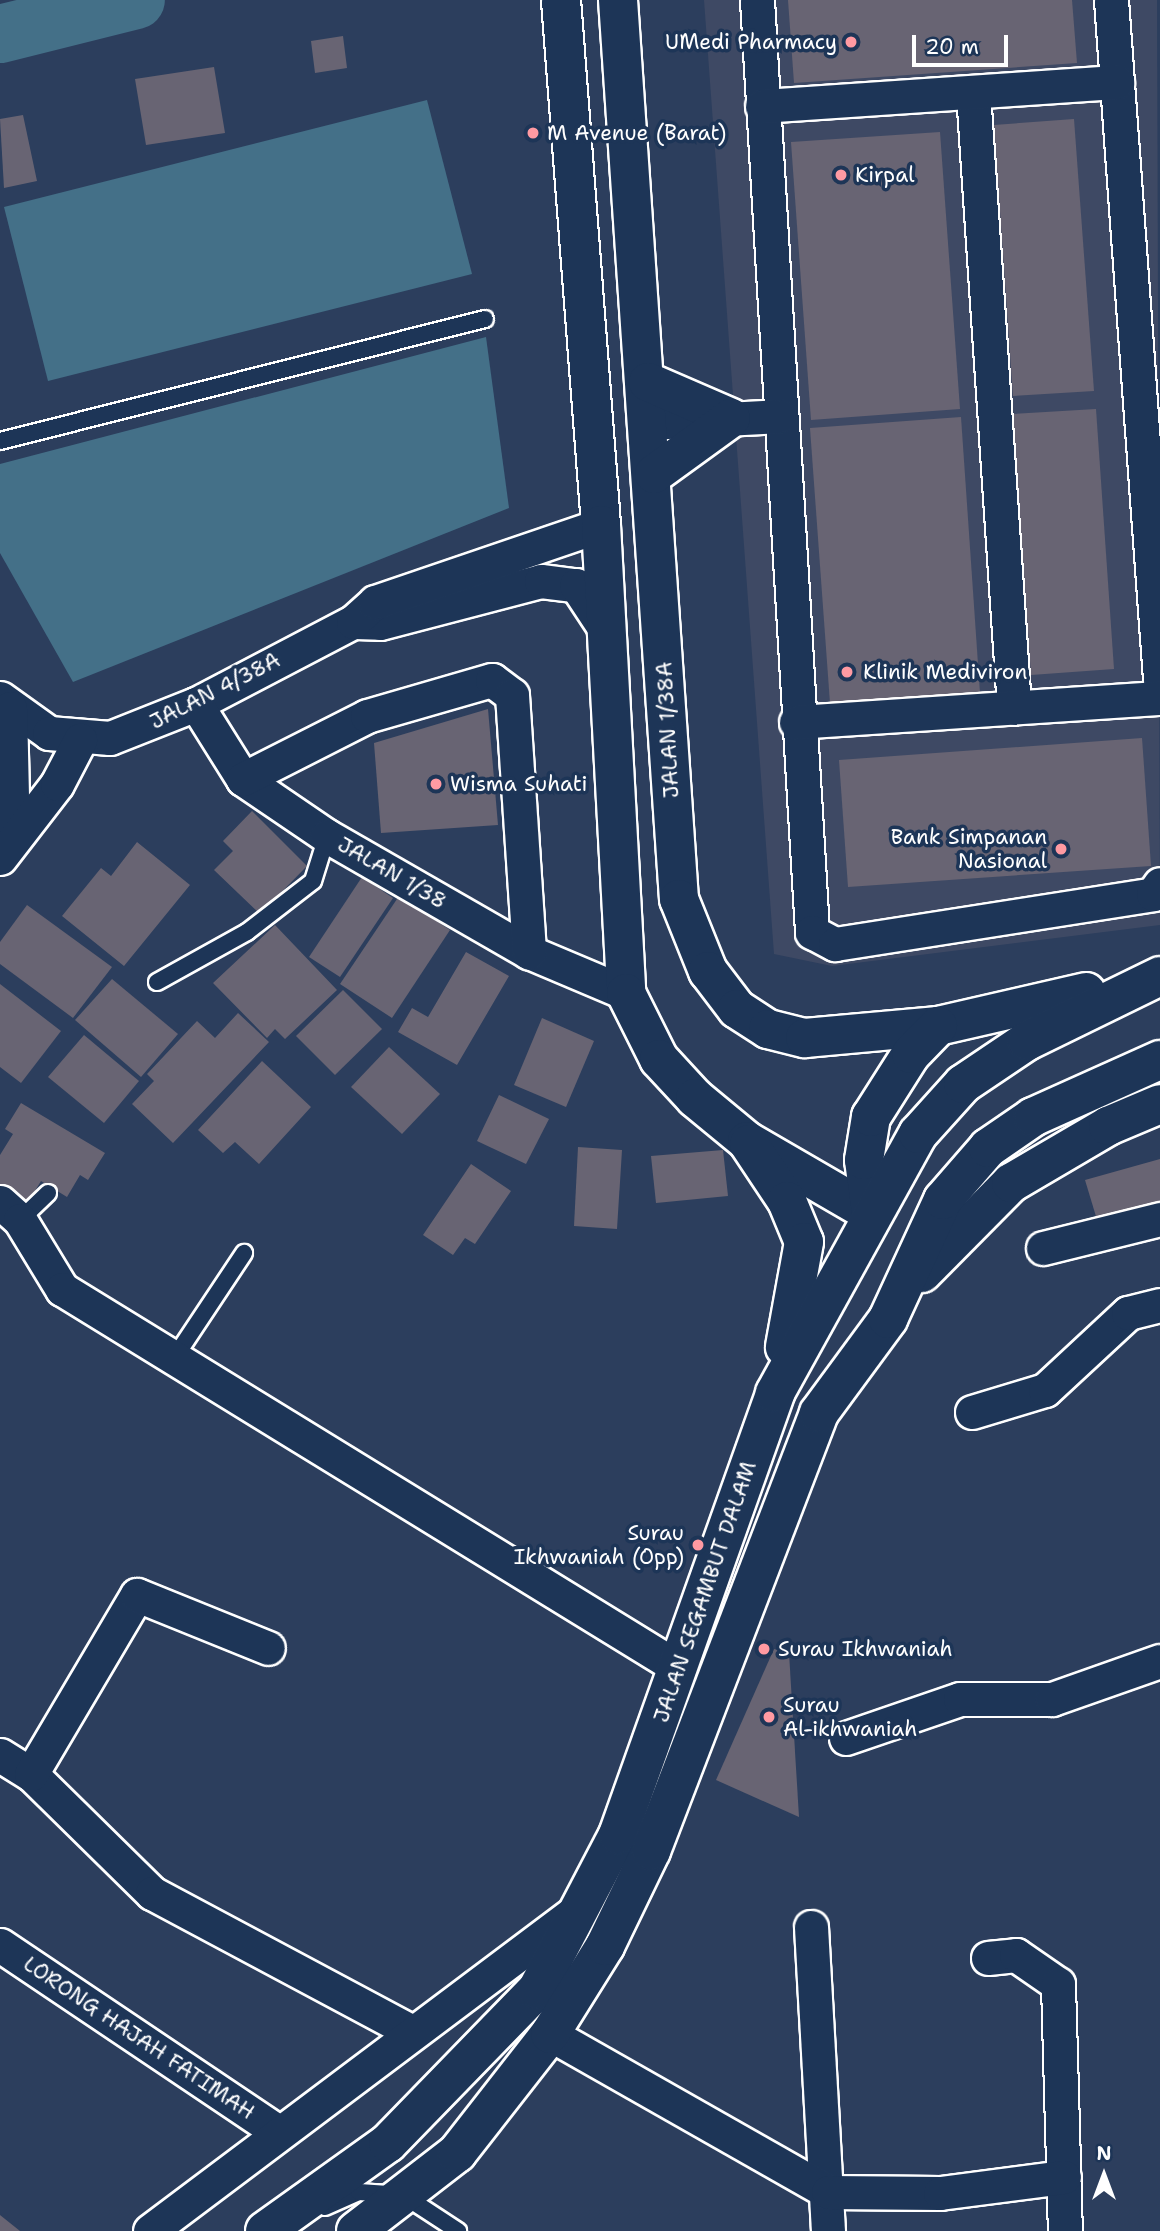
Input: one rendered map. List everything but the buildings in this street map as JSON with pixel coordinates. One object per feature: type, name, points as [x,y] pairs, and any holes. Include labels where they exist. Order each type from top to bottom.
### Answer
[{"type":"main road","points":[[561,0],[601,525],[626,993],[659,1059],[747,1141],[871,1213],[943,1200]]},
{"type":"main road","name":"JALAN 1/38A","points":[[618,0],[648,382],[633,425],[653,474],[678,899],[708,971],[737,1009],[768,1029],[840,1038],[938,1026],[1160,974]]},
{"type":"main road","points":[[578,243],[605,317],[633,425],[628,555],[607,624]]},
{"type":"main road","points":[[648,382],[731,418]]},
{"type":"main road","points":[[653,474],[731,418]]},
{"type":"main road","name":"JALAN SEGAMBUT DALAM","points":[[265,2231],[388,2143],[537,1990],[618,1835],[775,1393],[871,1213],[918,1134],[963,1084],[1038,1034],[1160,974]]},
{"type":"main road","points":[[871,1213],[864,1160],[871,1117],[911,1054],[938,1026]]},
{"type":"main road","name":"JALAN SEGAMBUT DALAM","points":[[356,2231],[457,2153],[550,2034],[651,1851],[819,1413],[888,1319],[943,1200],[988,1148],[1033,1117],[1160,1060]]},
{"type":"main road","points":[[888,1319],[931,1261],[1011,1184],[1108,1126],[1160,1104]]},
{"type":"main road","points":[[747,1141],[787,1201],[804,1242],[775,1393]]},
{"type":"street","points":[[757,0],[796,722],[812,932],[820,940],[835,944],[1153,894],[1160,884]]},
{"type":"street","points":[[1111,0],[1160,679]]},
{"type":"street","points":[[762,106],[1117,82]]},
{"type":"street","points":[[973,92],[1014,708]]},
{"type":"street","points":[[633,425],[779,416]]},
{"type":"street","name":"JALAN 4/38A","points":[[5,703],[35,727],[80,740],[110,738],[196,704],[353,622],[374,602],[601,525]]},
{"type":"street","name":"JALAN 4/38A","points":[[353,622],[380,623],[541,581],[576,584],[607,624]]},
{"type":"street","points":[[243,779],[367,716],[492,680],[512,695],[530,952]]},
{"type":"street","points":[[796,722],[1160,698]]},
{"type":"street","points":[[5,703],[7,848]]},
{"type":"street","name":"JALAN 1/38","points":[[196,704],[243,779],[327,836],[530,952],[626,993]]},
{"type":"street","points":[[7,848],[57,784],[80,740]]},
{"type":"street","points":[[10,1211],[62,1289],[679,1668]]},
{"type":"street","points":[[1043,1248],[1160,1219]]},
{"type":"street","points":[[972,1412],[1045,1390],[1128,1313],[1160,1305]]},
{"type":"street","points":[[31,1774],[137,1595],[268,1648]]},
{"type":"street","points":[[846,1738],[960,1699],[1052,1699],[1160,1661]]},
{"type":"street","points":[[0,1755],[31,1774],[152,1893],[410,2031]]},
{"type":"street","points":[[150,2231],[410,2031],[473,1992],[576,1911]]},
{"type":"street","points":[[811,1927],[828,2192],[828,2231]]},
{"type":"street","name":"LORONG HAJAH FATIMAH","points":[[0,1945],[277,2131]]},
{"type":"street","points":[[988,1958],[1016,1955],[1058,1984],[1065,2231]]},
{"type":"street","points":[[550,2034],[828,2192],[940,2193],[1064,2177]]},
{"type":"lane","points":[[0,441],[485,319]]},
{"type":"lane","points":[[157,982],[247,932],[313,881],[327,836]]},
{"type":"lane","points":[[10,1211],[48,1193]]},
{"type":"lane","points":[[176,1357],[244,1253]]},
{"type":"lane","points":[[276,2231],[359,2192],[403,2194],[458,2231]]},
{"type":"shaded area","points":[[704,0],[1157,0],[1160,925],[832,966],[774,954]]},
{"type":"shaded area","points":[[427,100],[472,274],[48,381],[4,207]]},
{"type":"shaded area","points":[[486,337],[509,508],[73,682],[0,553],[0,464]]},
{"type":"waterway","points":[[0,34],[136,0]]},
{"type":"place","name":"UMedi Pharmacy","points":[[851,42]]},
{"type":"place","name":"M Avenue (Barat)","points":[[533,133]]},
{"type":"place","name":"Kirpal","points":[[841,175]]},
{"type":"place","name":"Klinik Mediviron","points":[[847,672]]},
{"type":"place","name":"Wisma Suhati","points":[[436,784]]},
{"type":"place","name":"Bank Simpanan Nasional","points":[[1061,849]]},
{"type":"place","name":"Surau Ikhwaniah (Opp)","points":[[698,1545]]},
{"type":"place","name":"Surau Ikhwaniah","points":[[764,1649]]},
{"type":"place","name":"Surau Al-ikhwaniah","points":[[769,1717]]}]
